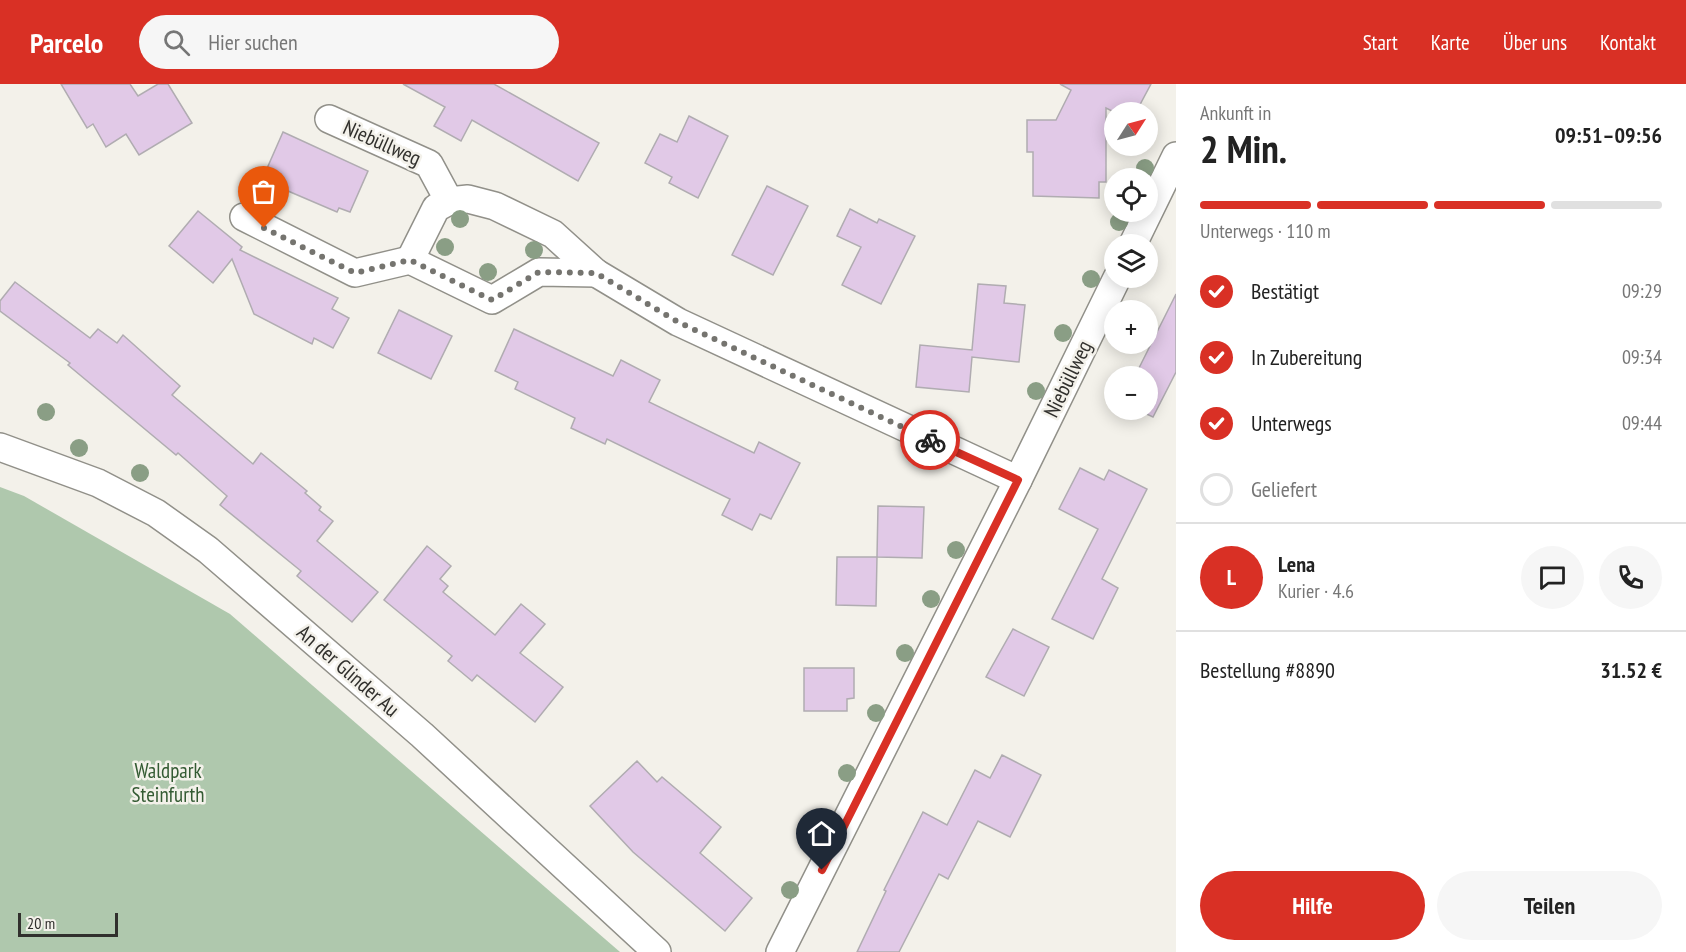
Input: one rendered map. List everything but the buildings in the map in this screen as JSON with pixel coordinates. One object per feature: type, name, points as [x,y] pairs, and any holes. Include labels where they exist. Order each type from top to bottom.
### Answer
[{"type":"street","name":"Niebüllweg","points":[[329,119],[429,164],[449,201]]},
{"type":"street","points":[[1138,234],[1176,156]]},
{"type":"street","points":[[410,260],[436,208],[449,201],[468,199],[495,206],[553,234],[596,273],[678,322],[1018,480]]},
{"type":"street","points":[[244,217],[355,273],[410,260],[492,300],[539,272],[596,273]]},
{"type":"street","name":"Niebüllweg","points":[[780,952],[1112,288]]},
{"type":"street","name":"An der Glinder Au","points":[[0,447],[107,488],[156,513],[208,550],[422,735],[657,952]]},
{"type":"green space","name":"Waldpark Steinfurth","points":[[0,487],[24,496],[230,614],[620,952],[0,952]]},
{"type":"way so far","points":[[264,228],[355,273],[410,260],[492,300],[539,272],[596,273],[678,322],[930,440]]},
{"type":"route","points":[[822,870],[1018,480],[930,440]]}]
